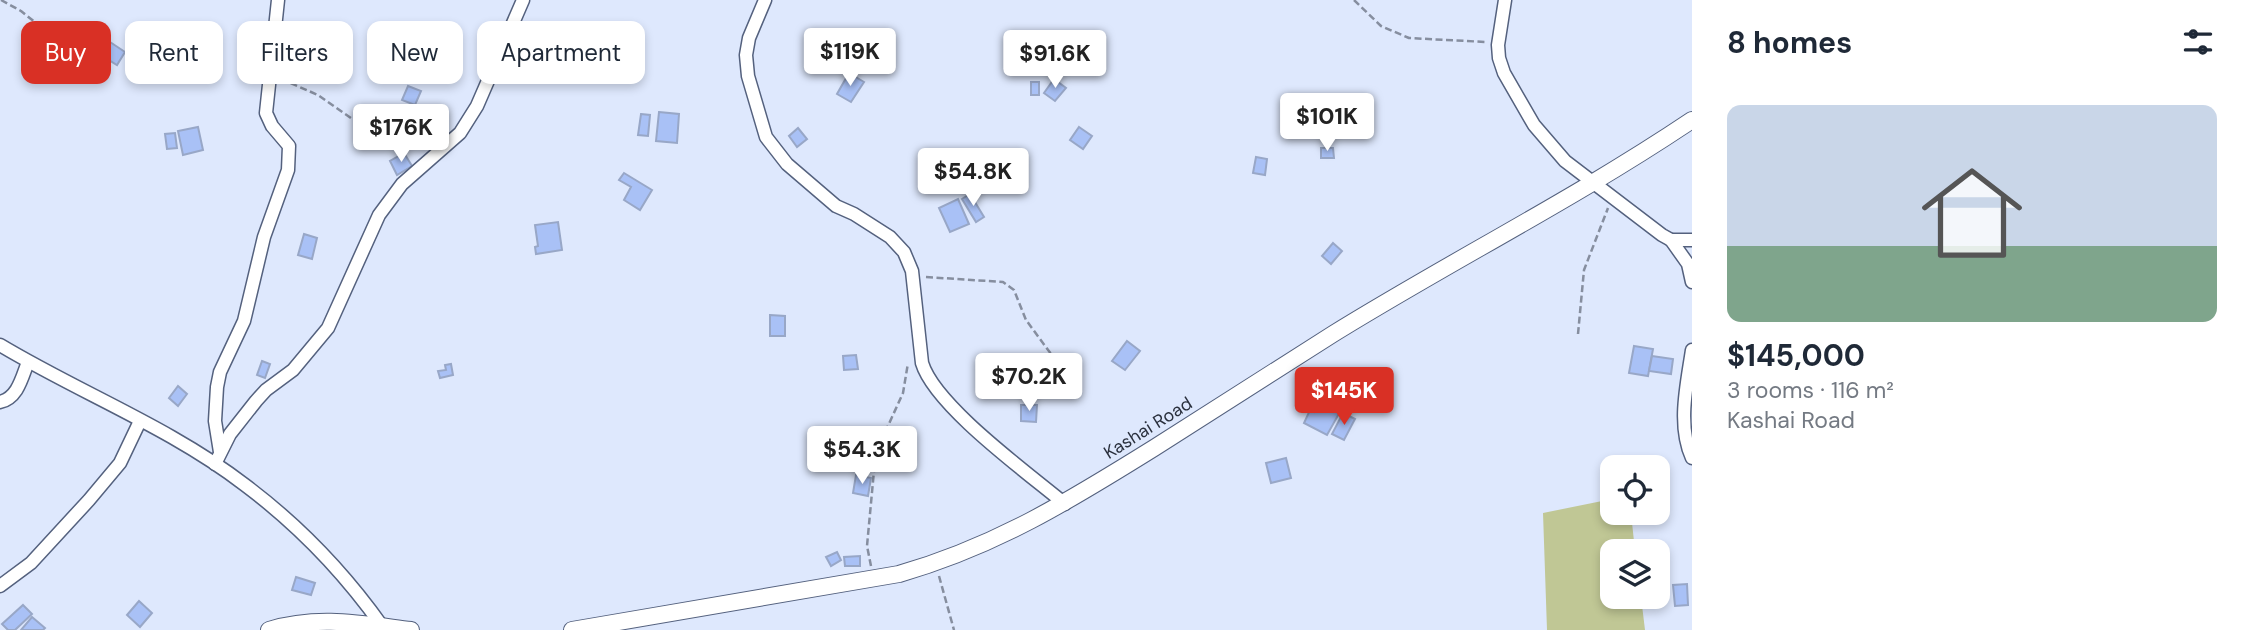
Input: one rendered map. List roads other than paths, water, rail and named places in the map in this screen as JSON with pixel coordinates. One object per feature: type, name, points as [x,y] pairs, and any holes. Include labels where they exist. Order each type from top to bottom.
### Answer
[{"type":"street","points":[[218,458],[215,422],[220,372],[244,321],[264,237],[288,170],[289,146],[272,126],[266,113],[278,0]]},
{"type":"street","points":[[218,458],[256,401],[293,370],[328,328],[379,215],[402,184],[460,133],[477,106],[523,0]]},
{"type":"street","points":[[765,0],[749,38],[746,55],[748,76],[766,137],[787,164],[835,206],[854,214],[890,237],[904,252],[912,277],[922,363],[932,386],[998,449],[1065,504]]},
{"type":"street","points":[[1505,0],[1498,45],[1499,58],[1504,73],[1534,125],[1565,161],[1671,240],[1688,264],[1692,282]]},
{"type":"street","name":"Kashai Road","points":[[572,630],[874,579],[936,564],[985,544],[1065,504],[1334,334],[1593,183],[1692,120]]},
{"type":"street","points":[[1671,240],[1692,240]]},
{"type":"street","points":[[0,345],[140,421],[218,458],[312,545],[365,602],[382,626]]},
{"type":"street","points":[[1692,350],[1684,427],[1692,458]]},
{"type":"street","points":[[0,402],[15,393],[28,362]]},
{"type":"street","points":[[0,586],[31,562],[89,500],[120,463],[140,421]]},
{"type":"street","points":[[269,630],[317,620],[350,621],[411,630]]}]
